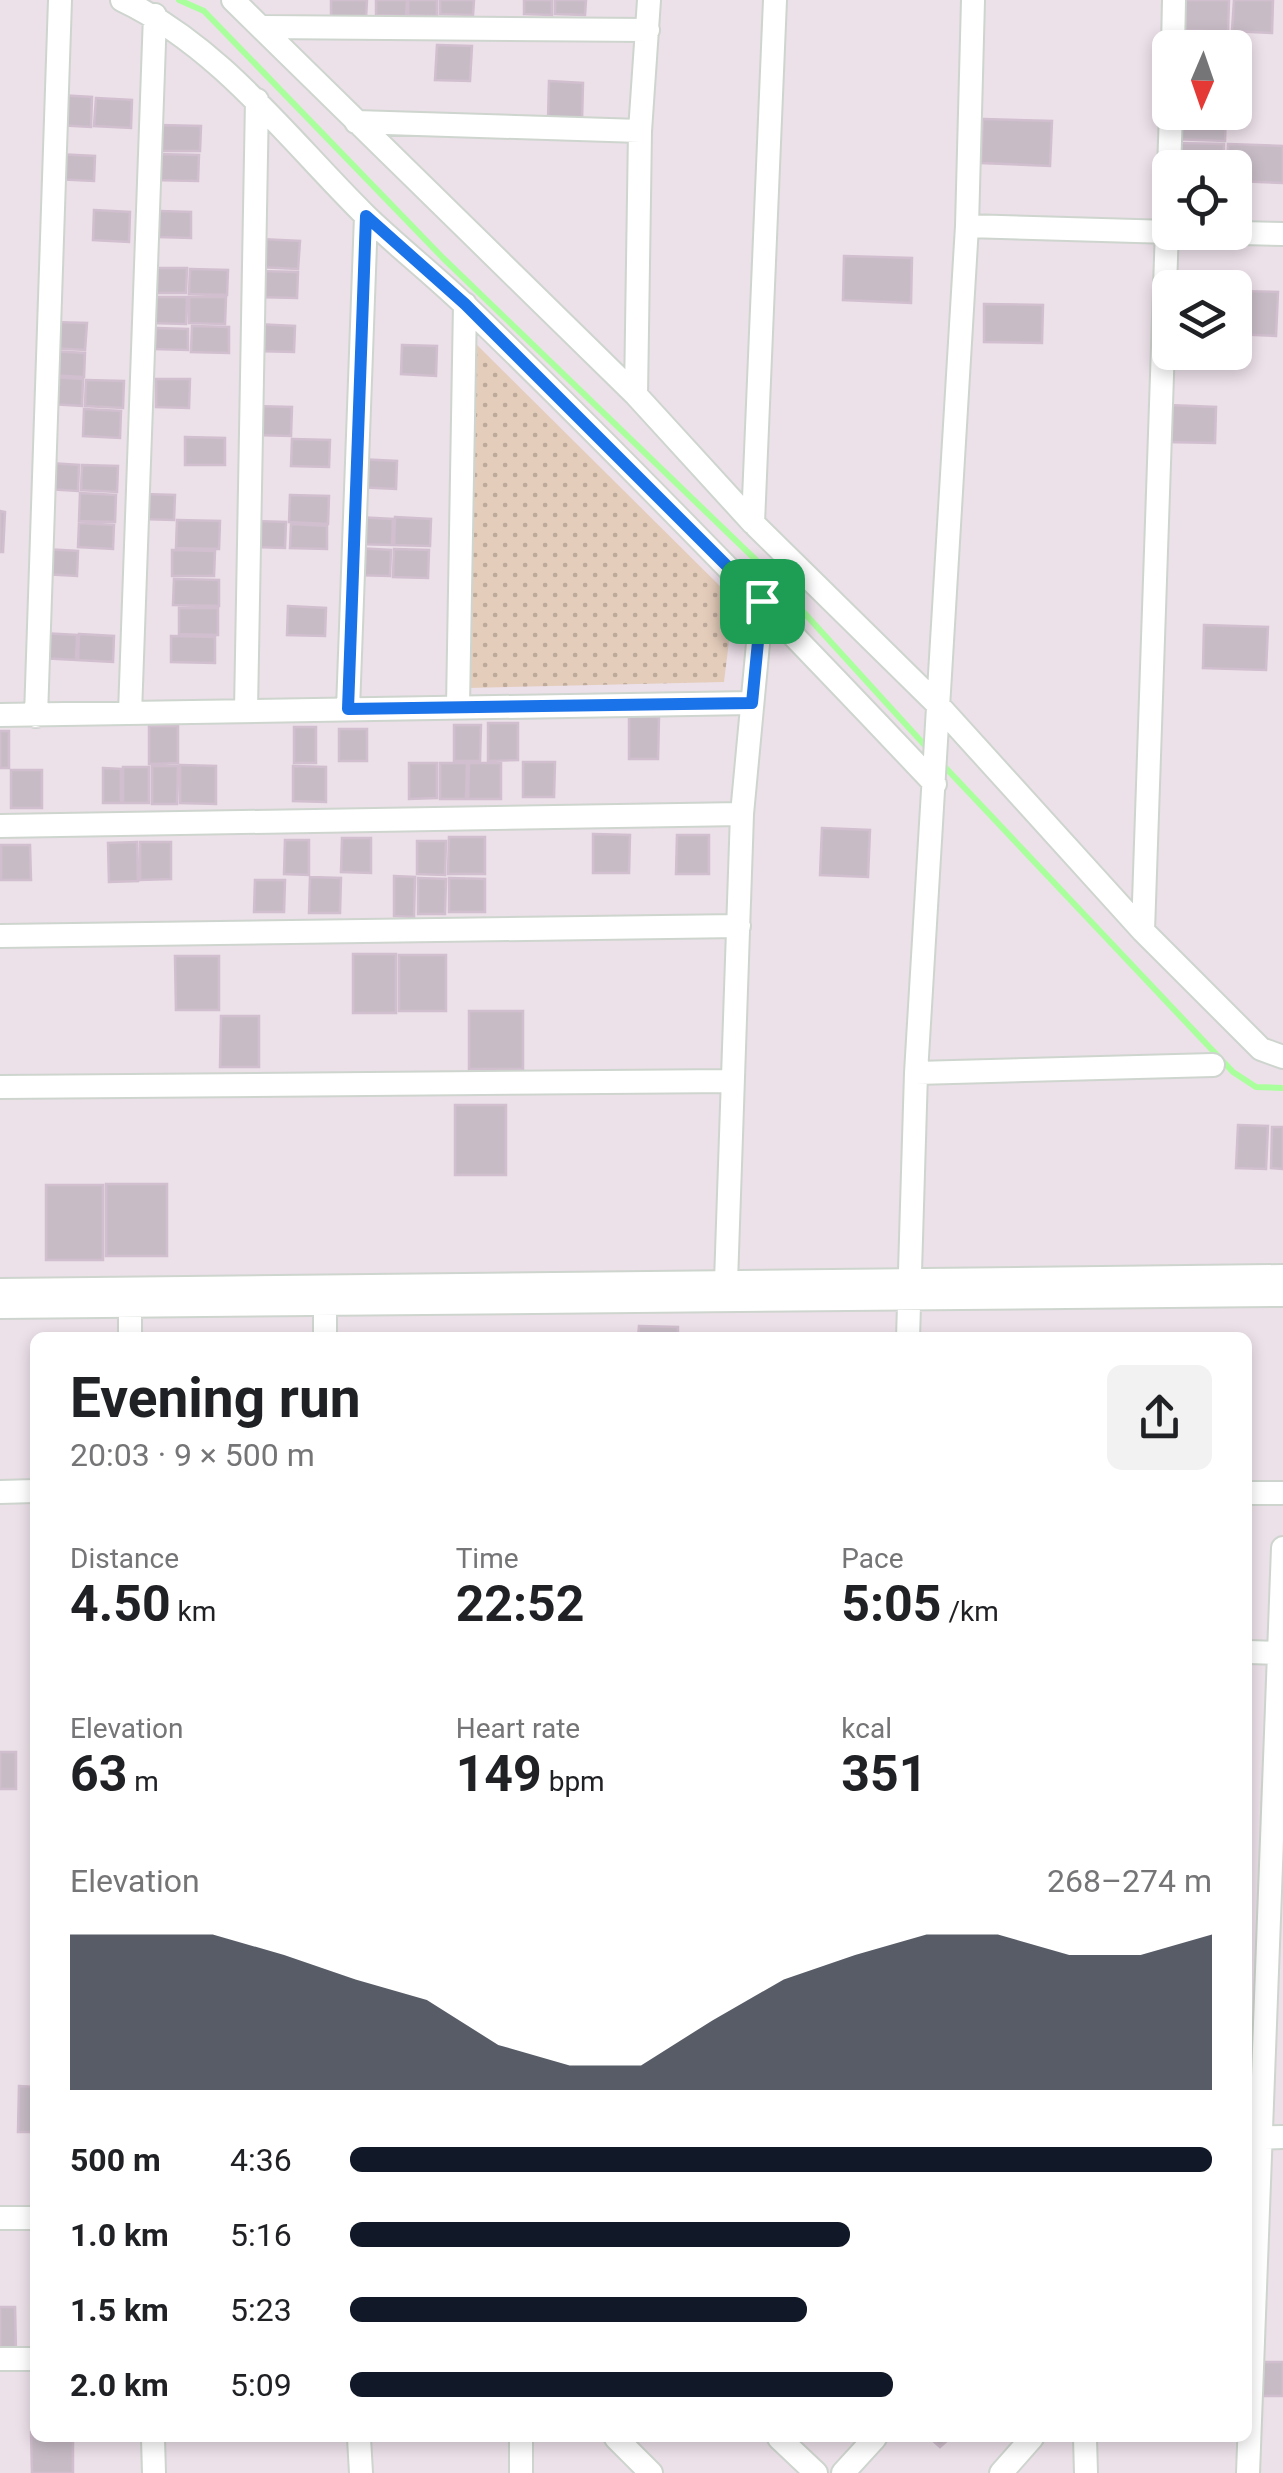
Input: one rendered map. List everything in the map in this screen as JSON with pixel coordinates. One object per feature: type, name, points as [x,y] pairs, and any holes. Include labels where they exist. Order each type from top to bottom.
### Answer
[{"type":"street","points":[[36,716],[60,0]]},
{"type":"street","points":[[122,0],[154,15],[257,100],[366,216],[465,304],[762,601],[935,784]]},
{"type":"street","points":[[234,0],[636,396],[753,523],[939,706],[1143,931],[1261,1049],[1283,1056]]},
{"type":"street","points":[[636,396],[640,131],[649,0]]},
{"type":"street","points":[[753,523],[775,0]]},
{"type":"street","points":[[908,1332],[916,1073],[967,226],[973,0]]},
{"type":"street","points":[[1173,30],[1174,0]]},
{"type":"street","points":[[130,714],[154,15]]},
{"type":"street","points":[[264,28],[648,30]]},
{"type":"street","points":[[246,710],[257,100]]},
{"type":"street","points":[[356,122],[640,131]]},
{"type":"street","points":[[348,709],[366,216]]},
{"type":"street","points":[[967,226],[1152,231]]},
{"type":"street","points":[[1252,233],[1283,234]]},
{"type":"street","points":[[1143,931],[1168,250]]},
{"type":"street","points":[[458,706],[465,304]]},
{"type":"street","points":[[726,1282],[742,814],[762,601]]},
{"type":"street","points":[[0,715],[752,703]]},
{"type":"street","points":[[0,826],[742,814]]},
{"type":"street","points":[[0,936],[739,926]]},
{"type":"street","points":[[916,1073],[1213,1066]]},
{"type":"street","points":[[0,1088],[732,1081]]},
{"type":"street","points":[[0,1307],[325,1304],[1283,1276]]},
{"type":"street","points":[[0,1290],[726,1282],[1283,1295]]},
{"type":"street","points":[[325,1304],[325,1332]]},
{"type":"street","points":[[130,1306],[130,1332]]},
{"type":"street","points":[[0,1492],[30,1490]]},
{"type":"street","points":[[1252,1493],[1283,1493]]},
{"type":"street","points":[[1252,2244],[1283,1548]]},
{"type":"street","points":[[1252,1652],[1277,1653]]},
{"type":"street","points":[[0,2218],[30,2218]]},
{"type":"street","points":[[0,2359],[30,2359]]},
{"type":"street","points":[[153,2442],[154,2473]]},
{"type":"street","points":[[359,2442],[361,2473]]},
{"type":"street","points":[[520,2442],[521,2473]]},
{"type":"street","points":[[620,2442],[651,2473]]},
{"type":"street","points":[[783,2442],[816,2473]]},
{"type":"street","points":[[843,2473],[872,2442]]},
{"type":"street","points":[[1001,2473],[1028,2442]]},
{"type":"street","points":[[1085,2442],[1086,2473]]},
{"type":"street","points":[[1248,2473],[1249,2442]]},
{"type":"shaded area","points":[[470,338],[734,600],[724,682],[467,688]]},
{"type":"building","points":[[331,0],[367,0],[366,18],[331,16]]},
{"type":"building","points":[[376,0],[407,0],[406,16],[376,15]]},
{"type":"building","points":[[408,0],[437,0],[437,16],[408,15]]},
{"type":"building","points":[[440,0],[474,0],[473,15],[440,14]]},
{"type":"building","points":[[524,0],[552,0],[552,15],[524,14]]},
{"type":"building","points":[[555,0],[586,0],[585,15],[555,14]]},
{"type":"building","points":[[1178,0],[1229,0],[1228,30],[1177,30]]},
{"type":"building","points":[[1234,0],[1273,0],[1272,33],[1232,30]]},
{"type":"building","points":[[437,45],[472,46],[470,81],[435,80]]},
{"type":"building","points":[[549,81],[583,83],[582,121],[548,120]]},
{"type":"building","points":[[58,95],[92,97],[91,127],[57,125]]},
{"type":"building","points":[[96,98],[132,100],[131,128],[94,126]]},
{"type":"building","points":[[983,119],[1052,121],[1050,166],[981,163]]},
{"type":"building","points":[[159,125],[201,126],[200,151],[158,151]]},
{"type":"building","points":[[1173,130],[1225,130],[1225,141],[1173,139]]},
{"type":"building","points":[[1174,143],[1224,144],[1224,150],[1174,150]]},
{"type":"building","points":[[1228,144],[1283,146],[1283,183],[1252,182],[1252,150],[1228,150]]},
{"type":"building","points":[[56,154],[95,156],[94,181],[55,179]]},
{"type":"building","points":[[154,154],[199,155],[198,181],[153,180]]},
{"type":"building","points":[[94,210],[130,212],[129,242],[93,240]]},
{"type":"building","points":[[159,211],[191,212],[191,238],[159,237]]},
{"type":"building","points":[[260,239],[300,241],[298,269],[259,267]]},
{"type":"building","points":[[844,256],[912,258],[911,303],[843,300]]},
{"type":"building","points":[[151,268],[187,268],[186,293],[151,293]]},
{"type":"building","points":[[190,269],[228,270],[227,295],[189,294]]},
{"type":"building","points":[[256,271],[298,272],[297,298],[255,297]]},
{"type":"building","points":[[1252,291],[1278,292],[1276,336],[1252,335]]},
{"type":"building","points":[[152,297],[187,297],[186,324],[151,323]]},
{"type":"building","points":[[189,297],[226,297],[225,324],[189,323]]},
{"type":"building","points":[[984,304],[1043,305],[1042,343],[984,342]]},
{"type":"building","points":[[51,322],[87,323],[85,350],[49,348]]},
{"type":"building","points":[[255,324],[295,326],[294,352],[254,351]]},
{"type":"building","points":[[192,326],[229,327],[229,353],[191,352]]},
{"type":"building","points":[[156,328],[188,329],[188,350],[155,349]]},
{"type":"building","points":[[402,345],[437,346],[436,376],[401,374]]},
{"type":"building","points":[[50,351],[85,353],[84,377],[49,375]]},
{"type":"building","points":[[52,377],[83,379],[82,406],[51,404]]},
{"type":"building","points":[[156,379],[190,379],[189,408],[156,407]]},
{"type":"building","points":[[86,380],[124,381],[123,408],[85,406]]},
{"type":"building","points":[[1168,405],[1216,407],[1215,443],[1167,442]]},
{"type":"building","points":[[253,406],[292,407],[291,436],[252,435]]},
{"type":"building","points":[[84,409],[121,411],[120,438],[83,436]]},
{"type":"building","points":[[185,437],[225,438],[225,465],[185,465]]},
{"type":"building","points":[[292,439],[330,440],[329,467],[291,466]]},
{"type":"building","points":[[358,459],[397,461],[396,489],[357,487]]},
{"type":"building","points":[[49,463],[79,465],[78,491],[47,489]]},
{"type":"building","points":[[82,465],[118,466],[117,492],[81,490]]},
{"type":"building","points":[[80,493],[116,495],[115,522],[79,521]]},
{"type":"building","points":[[143,494],[175,495],[174,520],[142,519]]},
{"type":"building","points":[[290,495],[329,496],[328,524],[289,522]]},
{"type":"building","points":[[0,511],[5,512],[3,552],[0,552]]},
{"type":"building","points":[[357,517],[393,519],[392,545],[356,544]]},
{"type":"building","points":[[395,517],[431,519],[430,546],[394,545]]},
{"type":"building","points":[[177,520],[220,521],[219,549],[176,548]]},
{"type":"building","points":[[252,521],[286,522],[285,548],[251,547]]},
{"type":"building","points":[[79,523],[114,525],[113,549],[78,547]]},
{"type":"building","points":[[291,524],[327,526],[327,549],[290,548]]},
{"type":"building","points":[[356,548],[391,550],[390,576],[355,575]]},
{"type":"building","points":[[44,549],[78,551],[77,576],[43,574]]},
{"type":"building","points":[[394,549],[429,550],[428,578],[393,577]]},
{"type":"building","points":[[172,550],[215,551],[214,576],[172,576]]},
{"type":"building","points":[[174,579],[219,580],[219,606],[173,605]]},
{"type":"building","points":[[288,606],[326,608],[325,636],[287,635]]},
{"type":"building","points":[[179,608],[218,608],[218,635],[179,634]]},
{"type":"building","points":[[1204,625],[1268,627],[1266,670],[1203,668]]},
{"type":"building","points":[[41,633],[77,635],[76,660],[40,658]]},
{"type":"building","points":[[79,634],[114,636],[113,662],[78,660]]},
{"type":"building","points":[[171,636],[215,637],[215,663],[171,662]]},
{"type":"building","points":[[629,716],[659,717],[658,759],[629,759]]},
{"type":"building","points":[[488,723],[518,723],[518,760],[488,761]]},
{"type":"building","points":[[454,725],[481,725],[480,761],[454,761]]},
{"type":"building","points":[[149,726],[178,726],[178,763],[149,764]]},
{"type":"building","points":[[294,727],[316,727],[316,763],[294,763]]},
{"type":"building","points":[[339,729],[367,729],[367,761],[339,761]]},
{"type":"building","points":[[0,731],[9,731],[9,768],[0,768]]},
{"type":"building","points":[[523,762],[555,762],[554,797],[523,797]]},
{"type":"building","points":[[409,763],[437,763],[437,798],[409,799]]},
{"type":"building","points":[[440,763],[467,763],[466,799],[440,799]]},
{"type":"building","points":[[469,763],[501,763],[501,799],[468,799]]},
{"type":"building","points":[[180,765],[216,766],[216,804],[180,803]]},
{"type":"building","points":[[152,766],[178,766],[177,804],[152,804]]},
{"type":"building","points":[[293,766],[326,767],[326,802],[293,801]]},
{"type":"building","points":[[123,767],[149,767],[149,803],[123,803]]},
{"type":"building","points":[[103,768],[121,769],[121,803],[103,803]]},
{"type":"building","points":[[11,770],[42,770],[42,808],[11,808]]},
{"type":"building","points":[[822,828],[870,830],[868,877],[820,875]]},
{"type":"building","points":[[593,834],[630,835],[629,873],[593,873]]},
{"type":"building","points":[[677,835],[709,835],[709,874],[676,874]]},
{"type":"building","points":[[449,837],[485,837],[485,874],[448,874]]},
{"type":"building","points":[[342,838],[371,838],[371,873],[341,872]]},
{"type":"building","points":[[285,840],[309,840],[309,875],[284,874]]},
{"type":"building","points":[[417,841],[446,841],[445,875],[417,874]]},
{"type":"building","points":[[137,842],[138,881],[109,882],[108,843]]},
{"type":"building","points":[[140,842],[171,842],[171,879],[140,880]]},
{"type":"building","points":[[1,845],[30,845],[31,880],[1,880]]},
{"type":"building","points":[[394,876],[415,877],[414,917],[394,916]]},
{"type":"building","points":[[310,877],[341,878],[340,913],[309,913]]},
{"type":"building","points":[[418,878],[446,879],[445,914],[418,914]]},
{"type":"building","points":[[449,878],[485,879],[485,912],[449,912]]},
{"type":"building","points":[[255,880],[285,880],[284,912],[254,912]]},
{"type":"building","points":[[353,954],[396,954],[396,1013],[353,1013]]},
{"type":"building","points":[[399,955],[446,955],[446,1011],[399,1011]]},
{"type":"building","points":[[175,956],[219,956],[219,1010],[176,1010]]},
{"type":"building","points":[[469,1011],[523,1011],[523,1069],[469,1069]]},
{"type":"building","points":[[221,1016],[259,1016],[259,1067],[220,1067]]},
{"type":"building","points":[[455,1105],[506,1105],[506,1175],[455,1175]]},
{"type":"building","points":[[1238,1125],[1268,1126],[1266,1169],[1236,1168]]},
{"type":"building","points":[[1272,1127],[1283,1127],[1283,1169],[1271,1168]]},
{"type":"building","points":[[106,1184],[167,1184],[167,1256],[106,1256]]},
{"type":"building","points":[[46,1185],[103,1185],[103,1260],[46,1260]]},
{"type":"building","points":[[639,1326],[678,1327],[678,1332],[638,1332]]},
{"type":"building","points":[[0,1752],[16,1752],[16,1789],[0,1789]]},
{"type":"building","points":[[19,2086],[30,2087],[30,2132],[18,2132]]},
{"type":"building","points":[[0,2307],[15,2307],[16,2352],[0,2352]]},
{"type":"building","points":[[1258,2362],[1283,2362],[1283,2396],[1259,2396]]},
{"type":"building","points":[[31,2442],[73,2442],[73,2473],[32,2473]]},
{"type":"waterway","points":[[179,0],[204,11],[443,258],[757,561],[930,751]]},
{"type":"waterway","points":[[942,764],[1233,1072],[1256,1087],[1283,1088]]},
{"type":"route","points":[[366,216],[465,304],[762,601],[752,703],[348,709],[366,216]]}]
